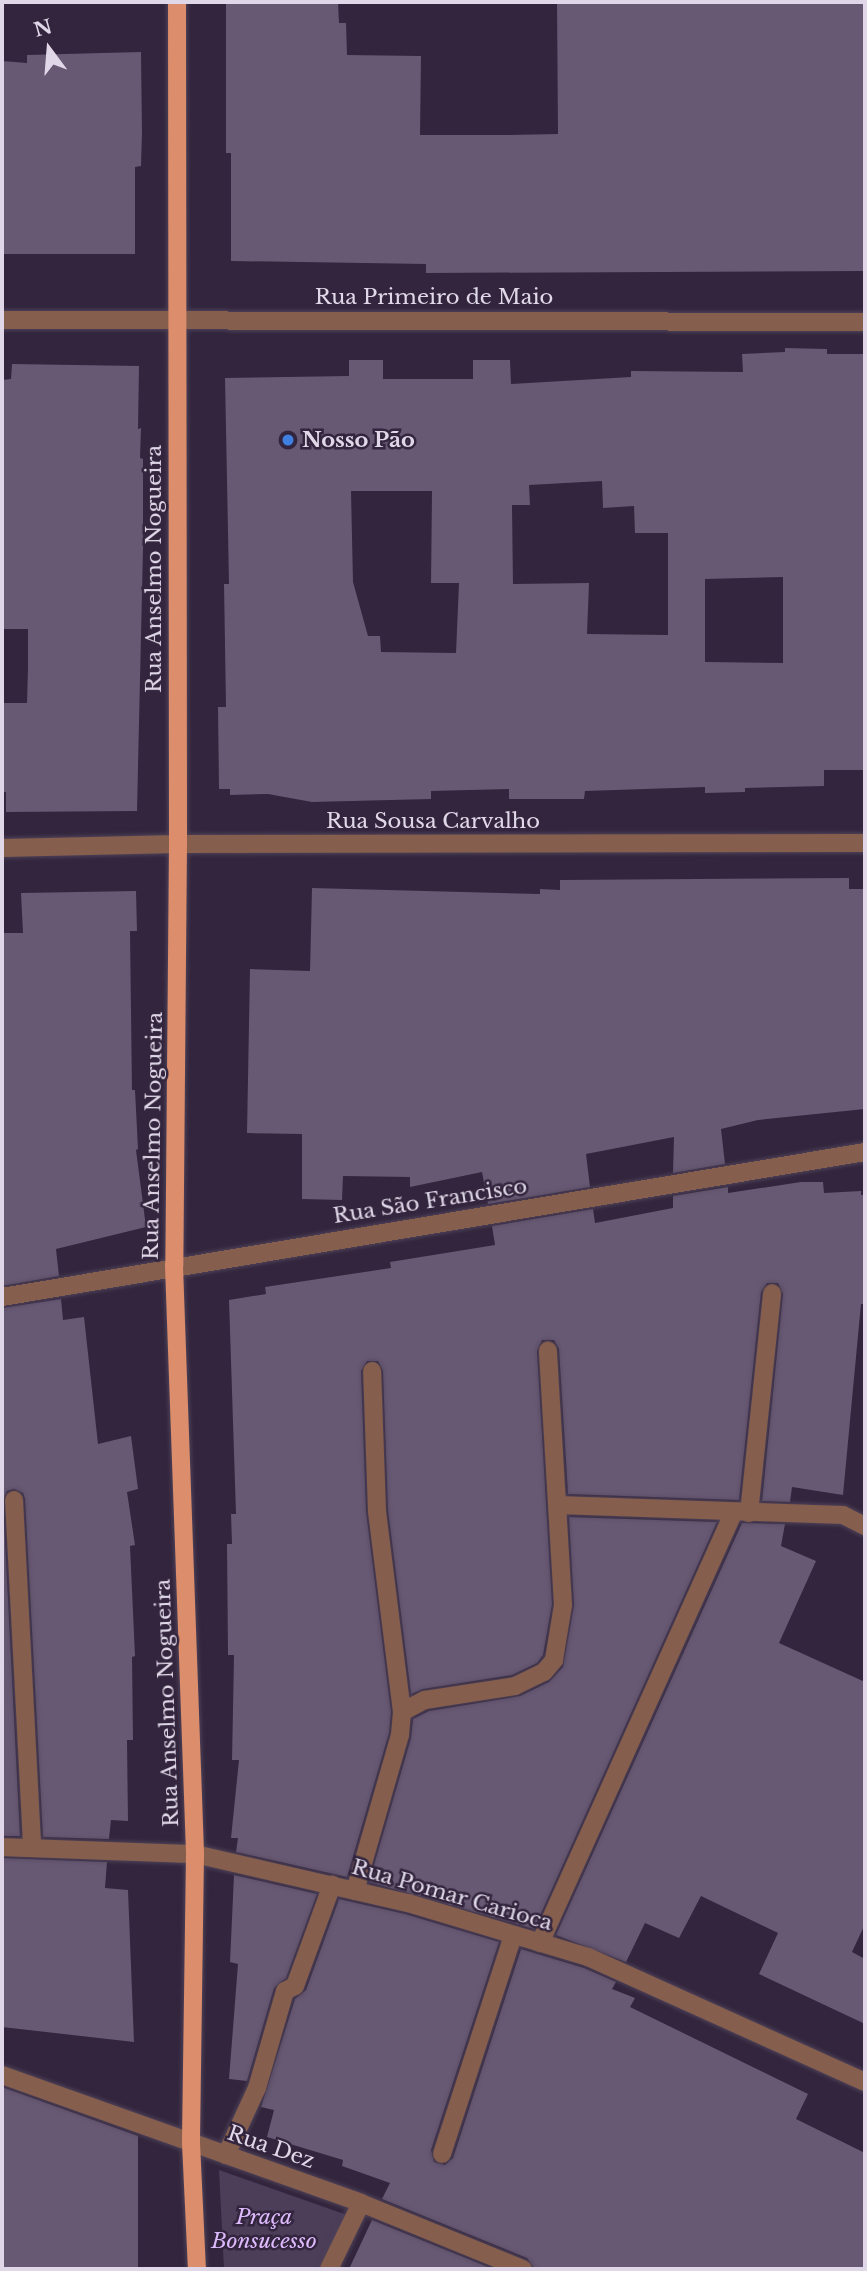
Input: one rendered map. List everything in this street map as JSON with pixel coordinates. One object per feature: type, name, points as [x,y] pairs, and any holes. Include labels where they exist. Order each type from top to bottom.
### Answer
[{"type":"main road","name":"Rua Anselmo Nogueira","points":[[177,2],[178,844],[174,1266],[195,1854],[191,2143],[197,2269]]},
{"type":"street","name":"Rua Primeiro de Maio","points":[[2,320],[176,318],[865,322]]},
{"type":"street","name":"Rua Sousa Carvalho","points":[[2,848],[178,844],[865,843]]},
{"type":"street","name":"Rua São Francisco","points":[[2,1297],[865,1152]]},
{"type":"street","points":[[540,1943],[741,1513],[772,1293]]},
{"type":"street","points":[[402,1712],[425,1700],[515,1686],[544,1672],[554,1660],[563,1605],[548,1350]]},
{"type":"street","points":[[355,1891],[400,1735],[402,1712],[377,1511],[372,1371]]},
{"type":"street","points":[[13,1500],[32,1847]]},
{"type":"street","points":[[558,1506],[843,1515],[865,1526]]},
{"type":"street","name":"Rua Pomar Carioca","points":[[2,1847],[195,1854],[408,1903],[588,1958],[865,2082]]},
{"type":"street","points":[[226,2155],[257,2088],[285,1991],[295,1986],[332,1885]]},
{"type":"street","points":[[442,2154],[513,1935]]},
{"type":"street","name":"Rua Dez","points":[[2,2074],[361,2203],[523,2269]]},
{"type":"street","points":[[329,2269],[361,2203]]},
{"type":"green space","name":"Praça Bonsucesso","points":[[219,2170],[347,2215],[319,2269],[224,2269]]},
{"type":"building","points":[[226,2],[338,2],[339,23],[346,23],[347,55],[421,56],[420,135],[508,135],[558,134],[557,2],[865,2],[865,271],[426,273],[426,264],[231,261],[231,153],[226,153]]},
{"type":"building","points":[[141,52],[142,133],[141,166],[135,167],[135,254],[2,254],[2,61],[27,63],[27,55]]},
{"type":"building","points":[[785,348],[827,349],[827,354],[865,354],[865,770],[824,770],[824,786],[745,788],[745,792],[705,793],[705,787],[585,791],[584,799],[509,799],[509,789],[431,791],[431,799],[312,802],[268,794],[230,795],[230,789],[219,789],[218,707],[226,707],[224,584],[229,584],[225,378],[349,376],[349,360],[383,360],[383,379],[473,379],[473,360],[510,360],[511,384],[631,377],[631,371],[743,372],[742,354],[785,352]],"holes":[[[602,481],[603,508],[634,506],[635,533],[668,533],[668,635],[587,634],[589,583],[513,584],[512,505],[530,505],[529,485]],[[351,491],[432,491],[431,583],[459,583],[456,653],[381,652],[380,636],[368,636],[353,582]],[[783,577],[783,663],[705,662],[705,579]]]},
{"type":"building","points":[[12,364],[139,366],[138,429],[141,428],[140,458],[143,459],[143,549],[137,811],[6,812],[6,792],[2,792],[2,703],[27,703],[28,668],[28,629],[2,629],[2,380],[11,379]]},
{"type":"building","points":[[849,878],[849,889],[865,889],[865,1109],[758,1120],[721,1129],[725,1164],[673,1173],[674,1137],[586,1154],[590,1187],[488,1204],[482,1172],[410,1187],[410,1177],[343,1176],[342,1200],[302,1199],[302,1134],[247,1133],[250,969],[310,971],[312,888],[540,894],[540,889],[560,890],[560,880]]},
{"type":"building","points":[[136,891],[137,931],[130,931],[132,1090],[135,1090],[136,1150],[146,1227],[56,1249],[59,1276],[2,1286],[2,933],[23,933],[21,893]]},
{"type":"building","points":[[801,1182],[823,1182],[824,1193],[861,1191],[861,1195],[865,1195],[865,1304],[861,1304],[843,1495],[792,1487],[790,1502],[762,1501],[783,1294],[778,1283],[767,1283],[761,1292],[739,1500],[568,1494],[559,1349],[554,1340],[542,1340],[537,1351],[552,1604],[543,1655],[537,1663],[512,1675],[423,1689],[411,1694],[388,1510],[383,1371],[378,1361],[367,1361],[361,1371],[366,1511],[391,1712],[389,1733],[347,1877],[236,1852],[238,1838],[231,1838],[239,1760],[232,1760],[234,1655],[228,1655],[227,1544],[232,1544],[231,1514],[236,1514],[229,1300],[266,1294],[265,1287],[391,1268],[390,1262],[495,1245],[492,1226],[593,1209],[595,1223],[673,1208],[673,1196],[728,1187],[728,1193]]},
{"type":"building","points":[[61,1299],[63,1320],[84,1317],[98,1444],[131,1436],[138,1489],[127,1492],[135,1545],[130,1546],[135,1656],[132,1657],[133,1740],[127,1740],[128,1821],[111,1820],[109,1839],[43,1837],[25,1499],[23,1493],[14,1489],[7,1491],[3,1501],[20,1836],[2,1836],[2,1308]]},
{"type":"building","points":[[569,1517],[717,1522],[534,1929],[369,1882],[411,1738],[413,1719],[429,1711],[520,1696],[549,1682],[563,1667],[574,1605]]},
{"type":"building","points":[[742,1523],[785,1524],[781,1546],[816,1561],[779,1643],[865,1682],[865,1924],[852,1952],[865,1959],[865,2024],[759,1974],[778,1933],[701,1896],[679,1938],[645,1923],[626,1962],[556,1935]]},
{"type":"building","points":[[2,1858],[107,1862],[105,1888],[128,1890],[134,2042],[2,2027]]},
{"type":"building","points":[[234,1875],[317,1894],[286,1978],[274,1988],[247,2081],[229,2079],[238,1964],[230,1962]]},
{"type":"building","points":[[339,1899],[405,1914],[499,1942],[431,2150],[434,2162],[445,2165],[453,2158],[521,1949],[584,1968],[616,1982],[612,1989],[635,1998],[630,2007],[808,2094],[796,2119],[865,2153],[865,2269],[534,2269],[527,2258],[382,2199],[390,2183],[342,2166],[343,2160],[267,2137],[274,2110],[261,2107],[295,1999],[306,1990]]},
{"type":"building","points":[[2,2087],[138,2136],[138,2269],[2,2269]]},
{"type":"building","points":[[372,2220],[493,2269],[349,2269]]},
{"type":"place","name":"Nosso Pão","points":[[288,440]]}]
